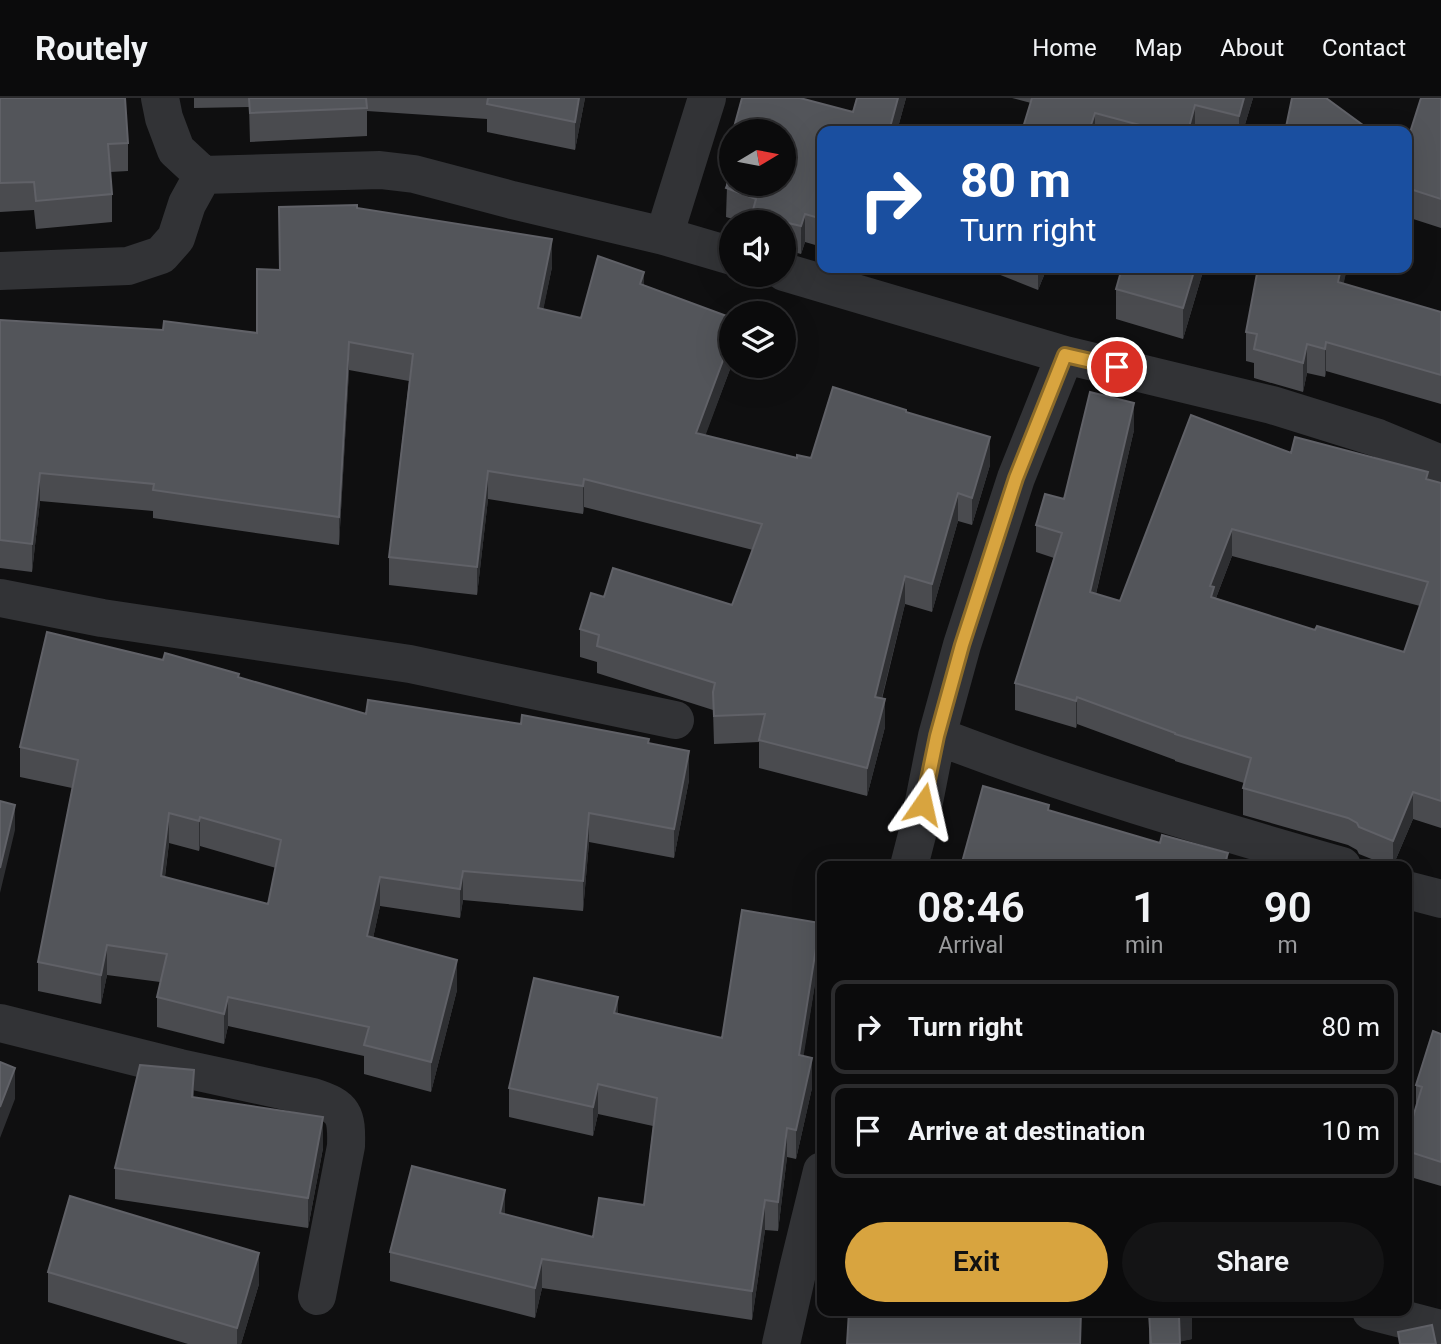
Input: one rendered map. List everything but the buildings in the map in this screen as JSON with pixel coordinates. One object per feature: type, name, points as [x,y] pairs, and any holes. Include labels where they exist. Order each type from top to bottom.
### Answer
[{"type":"street","points":[[160,98],[176,150],[203,175],[380,170],[414,174],[719,252]]},
{"type":"street","points":[[664,236],[707,98]]},
{"type":"street","points":[[0,271],[128,267],[161,255],[176,238],[187,204],[203,175]]},
{"type":"street","points":[[796,276],[1065,355],[1272,405],[1378,438],[1441,464]]},
{"type":"street","points":[[910,861],[937,736],[962,645],[1016,478],[1065,355]]},
{"type":"street","points":[[0,598],[102,618],[410,664],[675,720]]},
{"type":"street","points":[[937,736],[1122,801],[1325,861]]},
{"type":"street","points":[[0,1023],[180,1068],[313,1097],[329,1102],[340,1110],[347,1123],[346,1146],[317,1296]]},
{"type":"street","points":[[781,1344],[817,1196]]},
{"type":"street","points":[[1390,1316],[1441,1329]]},
{"type":"route","points":[[923,804],[937,736],[962,645],[1016,478],[1065,355],[1117,367]]}]
